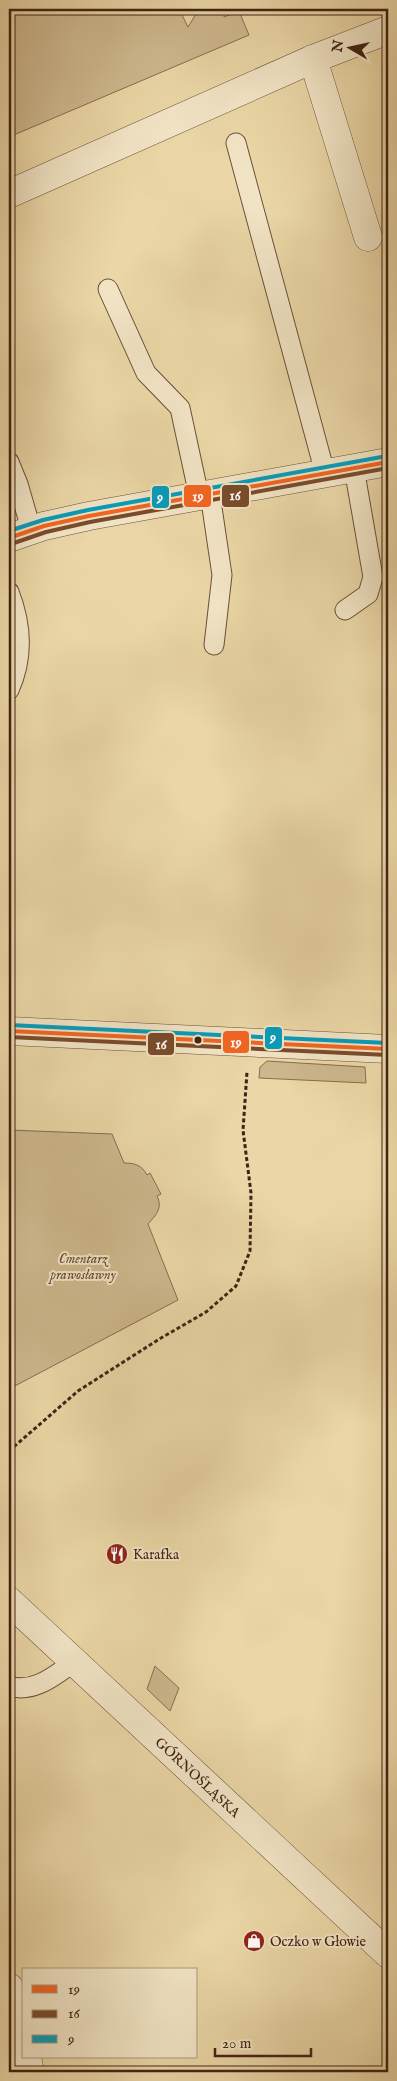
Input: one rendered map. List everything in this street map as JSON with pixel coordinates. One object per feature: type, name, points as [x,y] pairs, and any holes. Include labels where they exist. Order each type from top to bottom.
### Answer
[{"type":"street","points":[[9,194],[313,59],[388,30]]},
{"type":"street","points":[[313,59],[368,237]]},
{"type":"street","points":[[20,534],[89,516],[388,462]]},
{"type":"street","points":[[9,1031],[388,1050]]},
{"type":"street","name":"GÓRNOŚLĄSKA","points":[[9,1601],[388,1954]]},
{"type":"street","points":[[9,1987],[22,2038]]},
{"type":"street","points":[[27,2058],[30,2072]]},
{"type":"lane","points":[[236,143],[325,473]]},
{"type":"lane","points":[[108,289],[146,373],[180,408],[205,495],[222,575],[214,645]]},
{"type":"lane","points":[[9,462],[18,484],[20,534]]},
{"type":"lane","points":[[345,610],[368,594],[373,577],[354,468]]},
{"type":"lane","points":[[9,592],[16,611],[20,633],[19,656],[9,690]]},
{"type":"lane","points":[[9,1686],[16,1688],[40,1685],[74,1662]]},
{"type":"path","points":[[9,1451],[78,1391],[161,1338],[206,1312],[236,1286],[250,1251],[251,1194],[244,1130],[248,1043]]},
{"type":"green space","points":[[9,9],[179,9],[188,27],[199,9],[225,9],[224,17],[239,11],[249,35],[9,137]]},
{"type":"green space","points":[[267,1061],[365,1067],[366,1083],[259,1078],[260,1067]]},
{"type":"green space","name":"Cmentarz prawosławny","points":[[9,1130],[112,1134],[124,1163],[137,1165],[147,1175],[150,1173],[161,1194],[157,1196],[159,1200],[158,1211],[148,1224],[178,1300],[9,1389]]},
{"type":"green space","points":[[155,1666],[179,1688],[170,1711],[147,1689]]},
{"type":"transit line","name":"9","points":[[9,531],[43,520],[88,510],[387,456]]},
{"type":"transit line","name":"19","points":[[9,538],[44,526],[89,516],[388,462]]},
{"type":"transit line","name":"16","points":[[11,544],[46,532],[90,522],[388,468]]},
{"type":"transit line","name":"9","points":[[9,1025],[388,1043]]},
{"type":"transit line","name":"19","points":[[9,1031],[388,1049]]},
{"type":"transit line","name":"16","points":[[9,1037],[388,1055]]},
{"type":"place","name":"Karafka","points":[[117,1554]]},
{"type":"place","name":"Oczko w Głowie","points":[[254,1941]]}]
